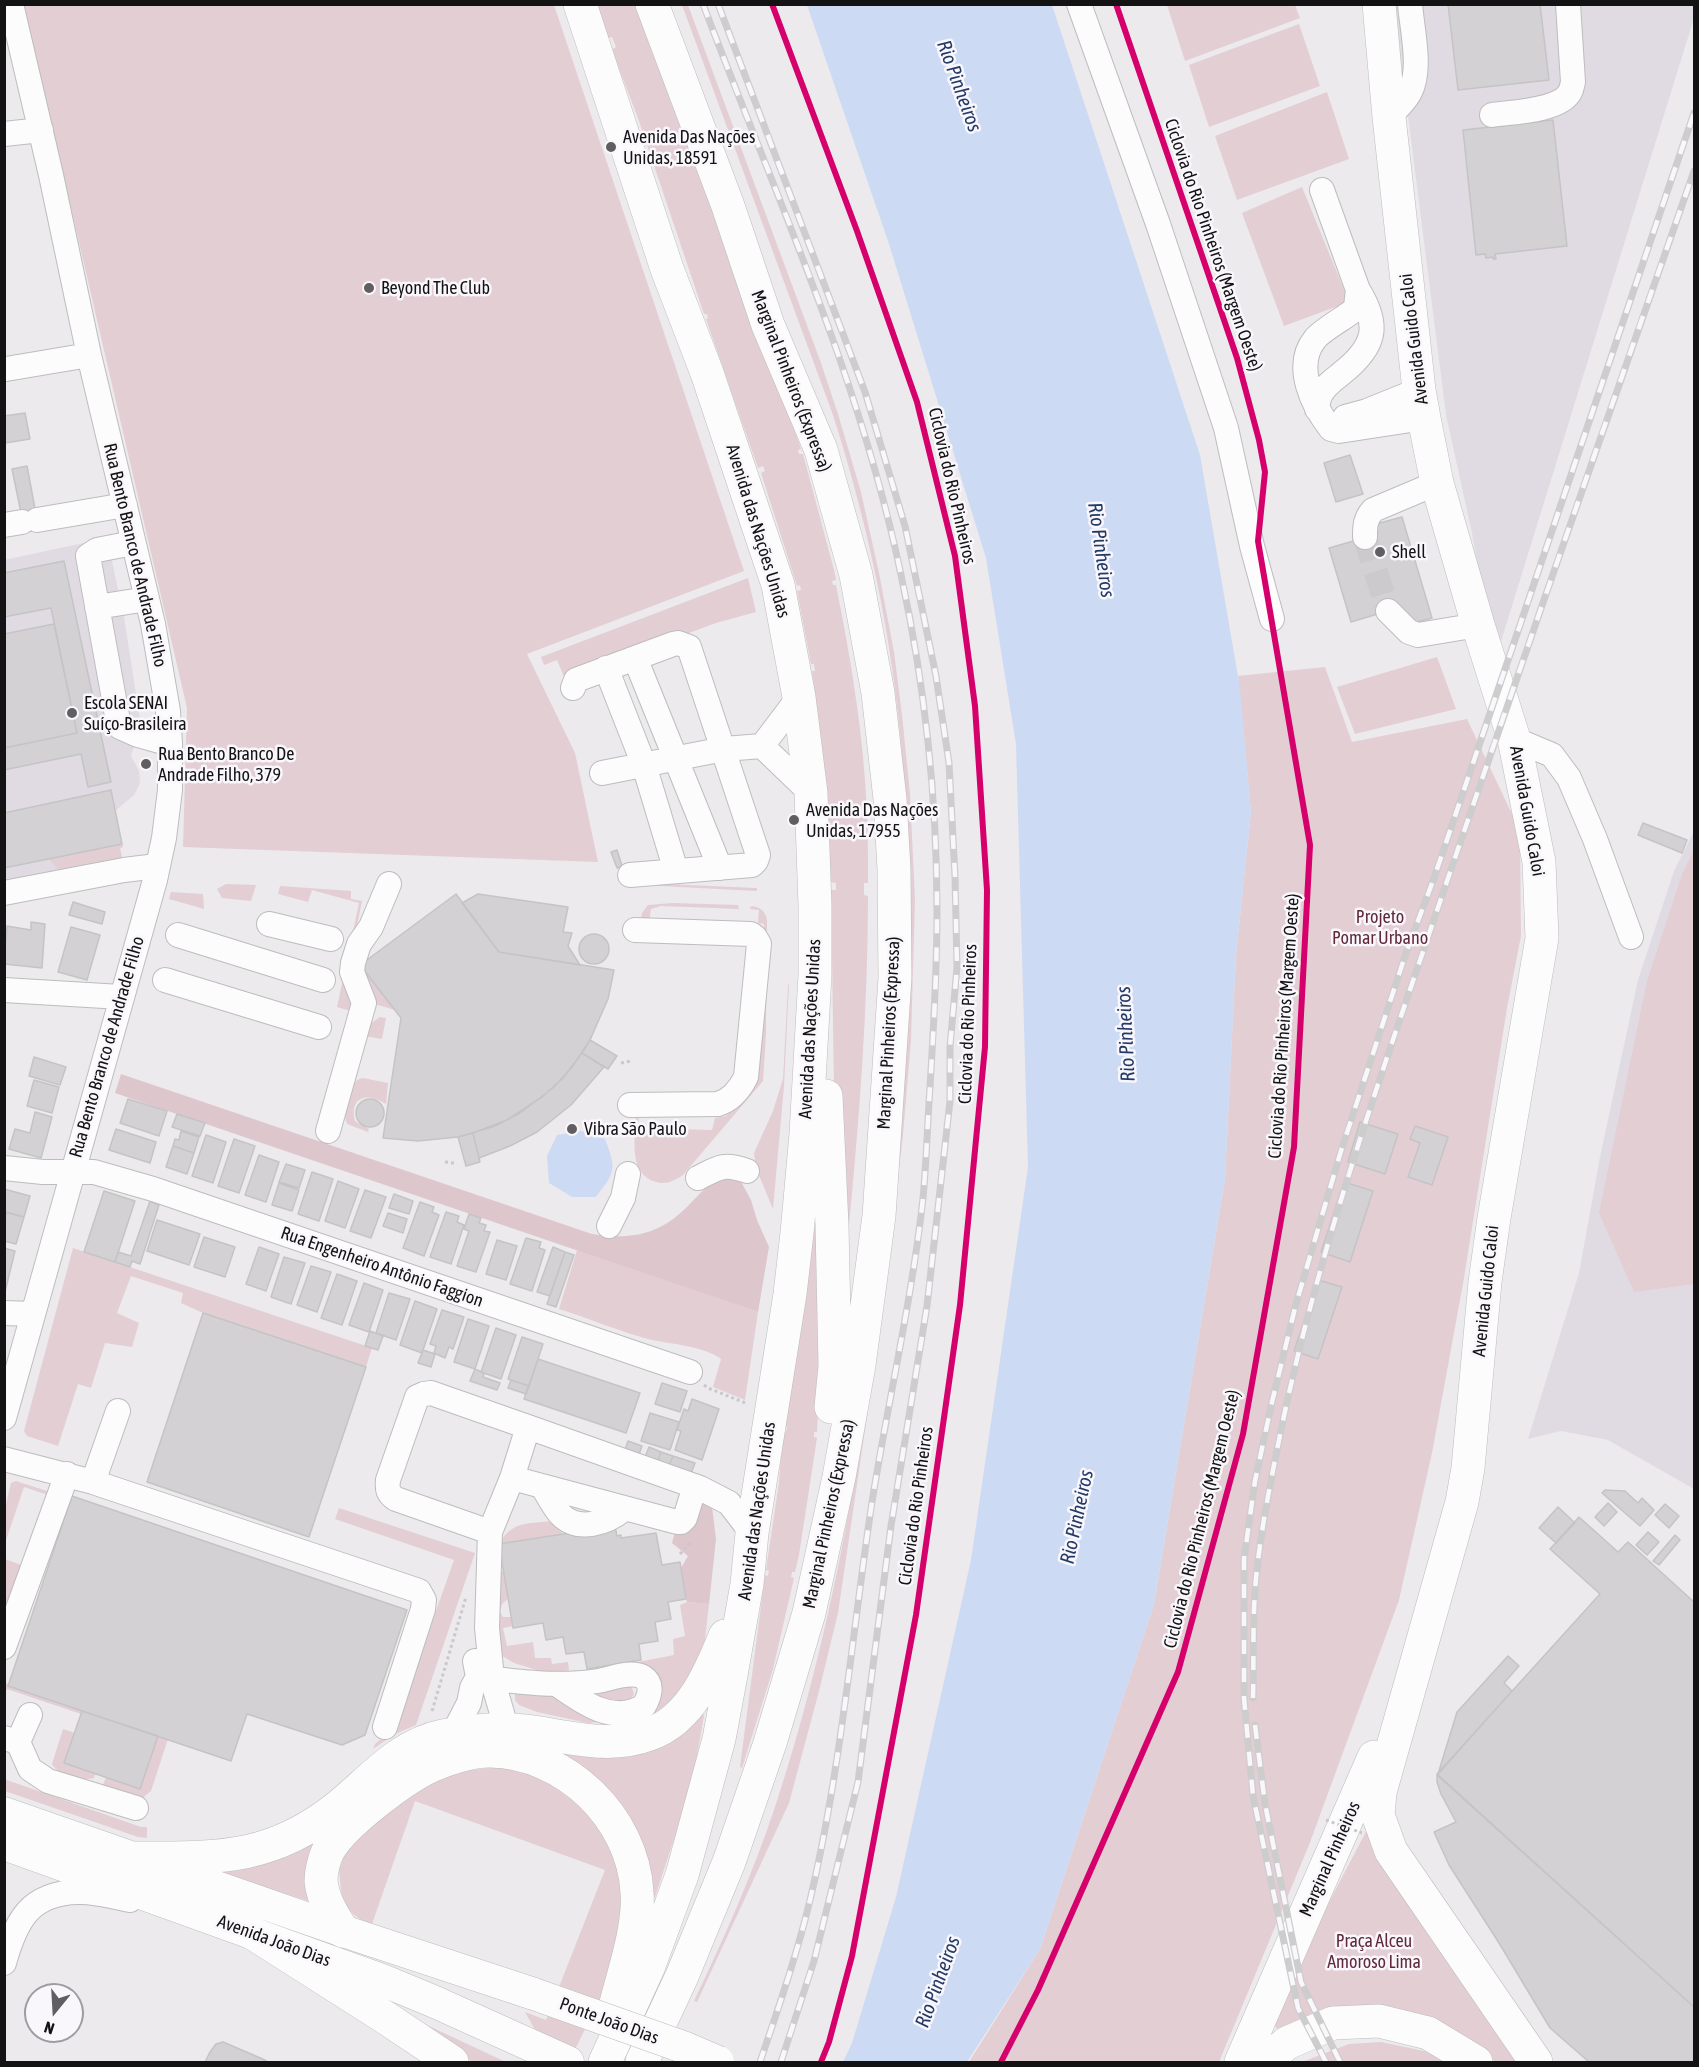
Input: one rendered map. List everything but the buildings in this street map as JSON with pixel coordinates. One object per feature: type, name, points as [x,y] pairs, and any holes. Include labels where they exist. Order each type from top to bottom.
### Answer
[{"type":"highway","name":"Avenida das Nações Unidas","points":[[580,4],[664,259],[707,373],[778,585],[799,697],[811,794],[815,975],[806,1134],[797,1233],[772,1413],[752,1533],[747,1584],[719,1739],[682,1875],[648,1968],[605,2062]]},
{"type":"highway","name":"Marginal Pinheiros (Expressa)","points":[[642,2062],[682,1976],[729,1862],[771,1743],[809,1613],[839,1477],[857,1376],[879,1216],[895,978],[894,869],[890,799],[878,693],[856,575],[821,450],[768,325],[728,206],[652,4]]},
{"type":"highway","name":"Avenida Guido Caloi","points":[[1379,4],[1389,117],[1421,404],[1437,483],[1514,739],[1539,862],[1542,938],[1485,1282],[1468,1468],[1462,1502],[1418,1656]]},
{"type":"highway","points":[[809,1613],[835,1366],[832,1225],[826,1108],[815,975]]},
{"type":"highway","points":[[137,1858],[209,1858],[245,1853],[277,1844],[303,1831],[339,1806],[398,1755],[416,1745],[441,1736],[442,1725],[502,1716],[524,1730],[595,1742],[626,1741],[652,1734],[666,1726],[691,1702],[710,1674],[747,1584]]},
{"type":"highway","points":[[1418,1656],[1380,1792],[1378,1815],[1390,1851],[1536,2062]]},
{"type":"highway","name":"Marginal Pinheiros","points":[[1241,2062],[1418,1656]]},
{"type":"highway","points":[[343,1931],[330,1912],[324,1897],[321,1880],[324,1862],[339,1836],[375,1803],[416,1774],[433,1765],[465,1755],[490,1751],[515,1754],[546,1763],[578,1783],[604,1807],[621,1833],[634,1866],[638,1894],[635,1920],[623,1977],[599,2062]]},
{"type":"highway","points":[[251,1932],[452,2062]]},
{"type":"highway","points":[[1264,2062],[1287,2043],[1333,2023],[1379,2021],[1428,2033],[1476,2062]]},
{"type":"main road","name":"Avenida João Dias","points":[[4,1813],[343,1931],[534,1994]]},
{"type":"main road","name":"Avenida João Dias","points":[[4,1844],[251,1932],[424,1997],[554,2056]]},
{"type":"main road","name":"Ponte João Dias","points":[[534,1994],[718,2062]]},
{"type":"street","name":"Rua Bento Branco de Andrade Filho","points":[[4,1418],[157,867],[164,838],[170,790],[168,711],[147,598],[89,355],[12,4]]},
{"type":"street","points":[[1079,4],[1158,224],[1226,428],[1252,546],[1272,619]]},
{"type":"street","points":[[1389,117],[1409,94],[1414,84],[1416,67],[1410,4]]},
{"type":"street","points":[[1492,114],[1551,106],[1570,92],[1573,82],[1568,4]]},
{"type":"street","points":[[4,134],[41,130]]},
{"type":"street","points":[[1321,414],[1319,397],[1326,387],[1364,352],[1371,337],[1373,323],[1369,307],[1358,290],[1322,190]]},
{"type":"street","points":[[1358,290],[1356,307],[1353,311],[1316,338],[1307,354],[1307,383],[1321,414],[1331,429],[1340,431],[1421,404]]},
{"type":"street","points":[[6,369],[89,355]]},
{"type":"street","points":[[1365,537],[1367,517],[1373,510],[1437,483]]},
{"type":"street","points":[[21,522],[125,505]]},
{"type":"street","points":[[133,543],[97,550],[88,556],[97,607],[120,727],[170,744]]},
{"type":"street","points":[[97,607],[147,598]]},
{"type":"street","points":[[1388,611],[1410,632],[1418,635],[1478,625]]},
{"type":"street","points":[[573,688],[576,680],[606,668],[678,643],[689,647],[758,855],[752,865],[630,875]]},
{"type":"street","points":[[635,658],[720,868]]},
{"type":"street","points":[[606,668],[644,765],[676,871]]},
{"type":"street","points":[[602,773],[724,749],[762,746],[799,697]]},
{"type":"street","points":[[1514,739],[1552,755],[1569,778],[1631,937]]},
{"type":"street","points":[[762,746],[811,794]]},
{"type":"street","points":[[4,893],[124,870],[157,867]]},
{"type":"street","points":[[328,1131],[363,1003],[352,972],[353,963],[359,944],[371,927],[389,885]]},
{"type":"street","points":[[268,924],[331,939]]},
{"type":"street","points":[[630,1105],[718,1104],[728,1100],[741,1087],[746,1077],[759,944],[755,936],[751,934],[635,930]]},
{"type":"street","points":[[178,935],[322,980]]},
{"type":"street","points":[[165,980],[319,1027]]},
{"type":"street","points":[[4,990],[121,997]]},
{"type":"street","points":[[698,1178],[717,1167],[725,1166],[747,1171]]},
{"type":"street","name":"Rua Engenheiro Antônio Faggion","points":[[4,1168],[43,1172],[94,1172],[153,1189],[690,1372]]},
{"type":"street","points":[[609,1226],[623,1198],[628,1174]]},
{"type":"street","points":[[4,1313],[33,1314]]},
{"type":"street","points":[[490,1532],[389,1495],[388,1480],[417,1396],[431,1394],[693,1479],[729,1503],[752,1533]]},
{"type":"street","points":[[93,1482],[118,1411]]},
{"type":"street","points":[[442,1725],[469,1703],[472,1688],[487,1673],[490,1532],[512,1478],[528,1427]]},
{"type":"street","points":[[4,1459],[93,1482],[419,1591],[424,1600],[423,1609],[386,1727]]},
{"type":"street","points":[[4,1647],[67,1474]]},
{"type":"street","points":[[512,1478],[672,1522],[681,1522],[685,1518],[693,1479]]},
{"type":"street","points":[[475,1614],[472,1637],[502,1716]]},
{"type":"street","points":[[487,1673],[558,1685]]},
{"type":"street","points":[[469,1703],[502,1716]]},
{"type":"street","points":[[30,1715],[11,1740],[30,1769],[48,1781],[136,1808]]},
{"type":"street","points":[[4,1963],[20,1922],[28,1909],[37,1901],[58,1894],[80,1892],[193,1911]]},
{"type":"path","points":[[621,1063],[631,1061]]},
{"type":"path","points":[[445,1162],[454,1162]]},
{"type":"path","points":[[690,1372],[708,1388],[772,1413]]},
{"type":"path","points":[[442,1725],[439,1692],[468,1588],[478,1570],[489,1569]]},
{"type":"path","points":[[1326,1820],[1362,1833]]},
{"type":"shaded area","points":[[1394,5],[1694,5],[1694,18],[1494,664],[1472,533],[1446,415]]},
{"type":"shaded area","name":"Escola SENAI Suíço-Brasileira","points":[[107,538],[124,617],[141,726],[131,756],[139,771],[140,783],[134,795],[115,811],[123,847],[120,848],[126,879],[4,904],[4,560]]},
{"type":"shaded area","points":[[1694,831],[1694,1489],[1608,1440],[1561,1431],[1528,1439],[1579,1273],[1600,1157],[1638,980],[1674,871]]},
{"type":"shaded area","points":[[121,1074],[592,1234],[632,1235],[655,1229],[666,1224],[687,1207],[717,1177],[739,1178],[751,1200],[769,1247],[758,1312],[115,1093]]},
{"type":"shaded area","points":[[699,1492],[711,1498],[716,1539],[709,1604],[687,1602],[681,1568],[688,1556],[672,1543],[675,1532]]},
{"type":"green space","name":"Beyond The Club","points":[[24,5],[554,5],[744,571],[527,654],[575,753],[598,862],[183,847],[187,708]]},
{"type":"green space","points":[[597,5],[639,5],[648,29],[644,30],[790,417],[801,449],[798,450],[799,454],[803,454],[834,570],[836,580],[832,581],[833,585],[836,585],[842,613],[860,727],[868,831],[868,883],[864,883],[864,895],[868,896],[865,1024],[848,1236],[834,1089],[831,890],[836,890],[836,883],[831,882],[822,747],[812,671],[815,671],[814,664],[811,664],[797,591],[801,590],[800,585],[797,586],[761,473],[765,471],[763,466],[758,468],[706,319],[707,314],[704,314],[638,118],[612,50],[616,47],[612,37],[608,38]]},
{"type":"green space","points":[[682,5],[688,5],[821,363],[861,492],[894,652],[910,794],[915,900],[911,1040],[903,1135],[880,1328],[838,1613],[789,1803],[697,2002],[694,2001],[758,1854],[789,1763],[823,1636],[857,1464],[905,796],[898,714],[888,638],[855,488],[833,415]]},
{"type":"green space","points":[[1167,5],[1295,5],[1300,18],[1185,61]]},
{"type":"green space","points":[[1299,24],[1320,86],[1209,127],[1189,65]]},
{"type":"green space","points":[[1327,92],[1349,159],[1237,200],[1215,136]]},
{"type":"green space","points":[[1302,187],[1349,302],[1284,326],[1242,213]]},
{"type":"green space","points":[[748,578],[756,612],[716,623],[565,679],[557,660],[544,665],[541,657]]},
{"type":"green space","points":[[1437,657],[1456,709],[1355,734],[1337,687]]},
{"type":"green space","name":"Projeto Pomar Urbano","points":[[1325,667],[1352,742],[1467,719],[1520,831],[1521,936],[1507,1008],[1464,1278],[1432,1453],[1399,1600],[1309,1845],[1219,2062],[969,2062],[1040,1949],[1154,1604],[1225,1179],[1236,954],[1251,812],[1238,676]]},
{"type":"green space","points":[[122,844],[123,847],[120,848],[123,863],[62,874],[49,859]]},
{"type":"green space","points":[[1694,850],[1694,1284],[1634,1292],[1599,1213],[1647,981],[1682,874]]},
{"type":"green space","points":[[641,883],[757,888],[757,891],[641,885]]},
{"type":"green space","points":[[226,884],[256,885],[251,901],[222,898],[217,889]]},
{"type":"green space","points":[[280,886],[351,891],[351,899],[362,901],[350,960],[357,1013],[337,1007],[359,903],[312,890],[308,902],[278,894]]},
{"type":"green space","points":[[171,892],[203,894],[204,909],[169,899]]},
{"type":"green space","points":[[672,903],[738,905],[739,909],[661,906],[651,909],[649,923],[640,922],[642,913],[648,905]]},
{"type":"green space","points":[[751,906],[762,910],[767,920],[766,1034],[763,1081],[683,1175],[670,1182],[656,1182],[647,1178],[637,1164],[636,1115],[639,1115],[638,1128],[712,1130],[715,1118],[726,1116],[758,1071],[764,924],[758,923],[759,910],[750,909]]},
{"type":"green space","points":[[360,965],[395,1010],[368,1002]]},
{"type":"green space","points":[[789,984],[784,1086],[773,1209],[756,1168],[754,1153],[773,1111],[783,1079]]},
{"type":"green space","points":[[380,1017],[386,1018],[382,1039],[364,1036],[367,1026]]},
{"type":"green space","points":[[363,1078],[388,1083],[386,1104],[373,1098],[357,1101],[355,1121],[369,1129],[368,1132],[347,1124],[345,1111],[349,1090],[357,1080]]},
{"type":"green space","points":[[811,1228],[820,1229],[823,1303],[817,1432],[814,1432],[814,1437],[817,1438],[799,1555],[795,1572],[792,1572],[791,1577],[794,1578],[773,1669],[742,1768],[740,1767],[765,1575],[768,1576],[769,1571],[766,1570],[779,1482],[783,1431],[786,1432],[787,1427],[783,1426]]},
{"type":"green space","points":[[73,1248],[372,1348],[366,1367],[203,1313],[181,1303],[183,1293],[131,1276],[117,1313],[139,1323],[132,1347],[105,1343],[91,1388],[78,1384],[58,1446],[27,1436],[24,1431]]},
{"type":"green space","points":[[577,1250],[758,1312],[745,1400],[713,1387],[721,1359],[714,1355],[696,1348],[637,1336],[559,1309]]},
{"type":"green space","points":[[16,1481],[47,1491],[48,1495],[24,1487],[5,1543],[5,1508],[11,1483]]},
{"type":"green space","points":[[339,1508],[475,1553],[416,1725],[395,1734],[373,1749],[375,1744],[395,1727],[454,1560],[335,1519]]},
{"type":"green space","points":[[551,1521],[563,1534],[499,1544],[515,1527]]},
{"type":"green space","points":[[5,1559],[24,1566],[5,1614]]},
{"type":"green space","points":[[504,1571],[508,1599],[502,1604],[500,1612],[503,1617],[511,1617],[513,1626],[503,1628],[507,1646],[533,1642],[535,1658],[551,1658],[552,1664],[568,1662],[569,1670],[550,1674],[514,1663],[499,1654],[495,1573]]},
{"type":"green space","points":[[687,1602],[709,1604],[704,1648],[680,1693],[655,1714],[646,1719],[588,1723],[537,1712],[519,1705],[515,1700],[515,1691],[552,1695],[562,1701],[651,1712],[633,1663],[674,1655],[673,1639],[685,1636],[680,1605]]},
{"type":"green space","points":[[5,1683],[82,1711],[81,1714],[7,1689],[5,1695]]},
{"type":"green space","points":[[631,1685],[634,1694],[628,1703],[599,1700],[598,1693]]},
{"type":"green space","points":[[699,1714],[704,1716],[695,1766],[655,1897],[651,1896],[644,1860],[631,1826],[615,1803],[595,1783],[573,1766],[548,1754],[521,1746],[493,1743],[465,1745],[428,1756],[391,1779],[352,1812],[331,1832],[319,1852],[316,1865],[315,1899],[312,1902],[215,1872],[272,1856],[313,1838],[342,1817],[400,1767],[434,1749],[455,1743],[496,1739],[522,1742],[573,1755],[619,1757],[663,1744],[682,1731]]},
{"type":"green space","points":[[63,1729],[75,1733],[95,1774],[94,1778],[71,1777],[59,1771],[52,1764]]},
{"type":"green space","points":[[158,1736],[168,1739],[151,1791],[141,1799],[103,1785],[106,1777]]},
{"type":"green space","points":[[498,1767],[537,1775],[585,1804],[627,1879],[617,1963],[569,2062],[538,2035],[525,2012],[546,2020],[605,1870],[415,1801],[372,1924],[352,1913],[342,1900],[339,1870],[346,1849],[419,1785],[448,1773]]},
{"type":"green space","points":[[4,1779],[141,1827],[147,1827],[147,1838],[138,1837],[5,1791]]},
{"type":"green space","name":"Praça Alceu Amoroso Lima","points":[[1371,1822],[1523,2062],[1495,2062],[1480,2048],[1438,2028],[1281,2034],[1273,2023],[1303,1952]]},
{"type":"green space","points":[[416,2020],[506,2062],[472,2062]]},
{"type":"green space","points":[[1381,2042],[1424,2051],[1448,2062],[1302,2062],[1349,2044]]},
{"type":"water","name":"Rio Pinheiros","points":[[807,5],[1052,5],[1200,455],[1240,688],[1251,812],[1236,954],[1225,1179],[1154,1604],[1040,1949],[967,2062],[843,2062],[852,2043],[896,1897],[971,1560],[1028,1167],[1016,744],[986,558],[889,244]]},
{"type":"water","points":[[582,1131],[605,1139],[611,1158],[610,1176],[596,1197],[572,1197],[549,1183],[547,1156],[557,1135]]},
{"type":"tunnel","points":[[1365,537],[1388,611]]},
{"type":"railway","points":[[703,4],[839,357],[884,501],[917,658],[928,743],[935,828],[937,936],[925,1175],[918,1236],[872,1502],[838,1752],[821,1851],[799,1941],[760,2062]]},
{"type":"railway","points":[[718,4],[865,392],[905,526],[936,676],[949,763],[955,876],[957,967],[950,1047],[950,1101],[927,1306],[891,1526],[858,1782],[814,1961],[781,2062]]},
{"type":"railway","points":[[1326,2062],[1298,2008],[1253,1796],[1244,1698],[1244,1559],[1255,1481],[1296,1304],[1341,1151],[1406,953],[1434,878],[1694,113]]},
{"type":"railway","points":[[1253,1698],[1254,1601],[1264,1519],[1295,1366],[1313,1297],[1375,1092],[1694,171]]},
{"type":"railway","points":[[1255,1725],[1265,1804],[1301,1982],[1340,2062]]},
{"type":"cycle path","name":"Ciclovia do Rio Pinheiros","points":[[772,4],[857,231],[917,402],[955,556],[975,706],[987,890],[985,1047],[960,1305],[916,1615],[852,1956],[829,2042],[821,2062]]},
{"type":"cycle path","name":"Ciclovia do Rio Pinheiros (Margem Oeste)","points":[[1001,2062],[1038,1990],[1178,1672],[1243,1434],[1294,1147],[1310,845],[1258,541],[1265,472],[1259,440],[1237,358],[1116,4]]},
{"type":"place","name":"Avenida Das Nações Unidas, 18591","points":[[611,147]]},
{"type":"place","name":"Beyond The Club","points":[[369,288]]},
{"type":"place","name":"Shell","points":[[1380,552]]},
{"type":"place","name":"Escola SENAI Suíço-Brasileira","points":[[72,713]]},
{"type":"place","name":"Rua Bento Branco De Andrade Filho, 379","points":[[146,764]]},
{"type":"place","name":"Avenida Das Nações Unidas, 17955","points":[[794,820]]},
{"type":"place","name":"Vibra São Paulo","points":[[572,1129]]}]
